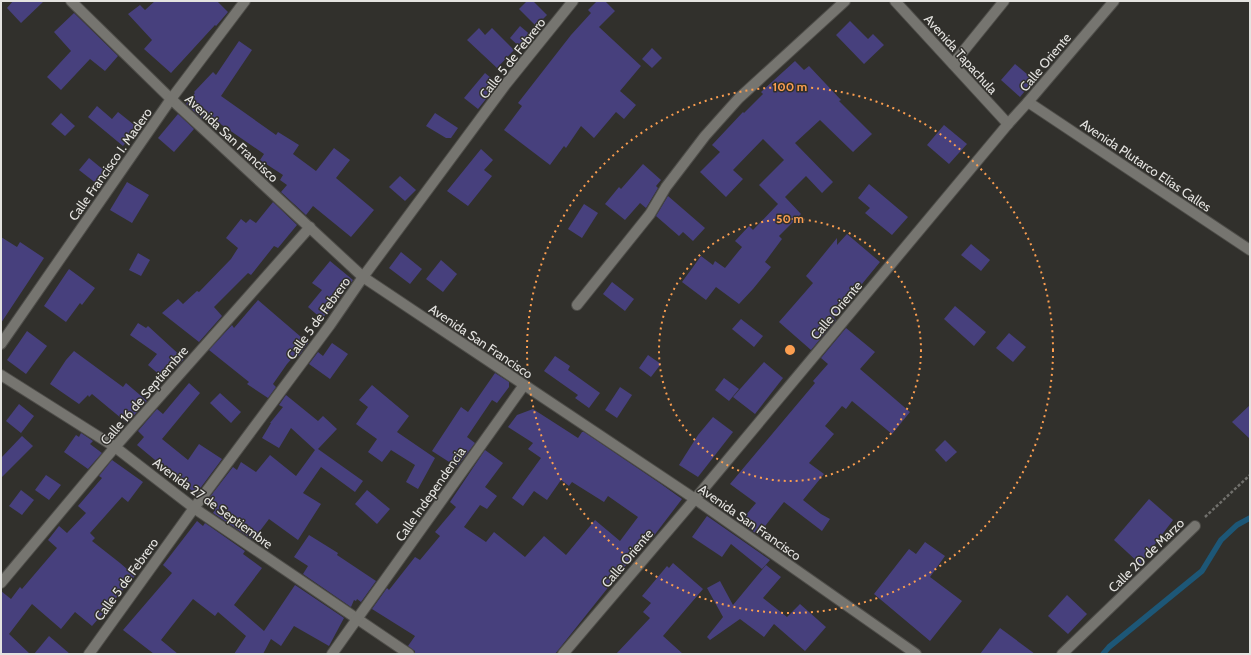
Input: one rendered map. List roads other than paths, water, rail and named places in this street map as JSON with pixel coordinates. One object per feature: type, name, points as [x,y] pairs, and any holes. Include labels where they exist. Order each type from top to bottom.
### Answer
[{"type":"street","name":"Avenida San Francisco","points":[[71,1],[171,99],[363,277],[695,499],[916,654]]},
{"type":"street","name":"Calle Francisco I. Madero","points":[[1,344],[171,99],[245,1]]},
{"type":"street","name":"Calle 5 de Febrero","points":[[89,654],[194,508],[506,84],[573,1]]},
{"type":"street","points":[[577,305],[650,214],[666,187],[705,136],[739,98],[845,1]]},
{"type":"street","name":"Avenida Tapachula","points":[[895,1],[1008,124]]},
{"type":"street","points":[[952,64],[1004,1]]},
{"type":"street","name":"Calle Oriente","points":[[562,654],[695,499],[1008,124],[1114,1]]},
{"type":"street","name":"Avenida Plutarco Elías Calles","points":[[1028,102],[1250,250]]},
{"type":"street","name":"Calle 16 de Septiembre","points":[[1,583],[115,447],[310,227]]},
{"type":"street","name":"Avenida 27 de Septiembre","points":[[1,375],[115,447],[194,508],[409,654]]},
{"type":"street","name":"Calle Independencia","points":[[332,654],[524,385]]},
{"type":"street","name":"Calle 20 de Marzo","points":[[1062,654],[1195,526]]},
{"type":"waterway","points":[[1103,654],[1109,647],[1202,571],[1221,540],[1237,525],[1250,518]]}]
